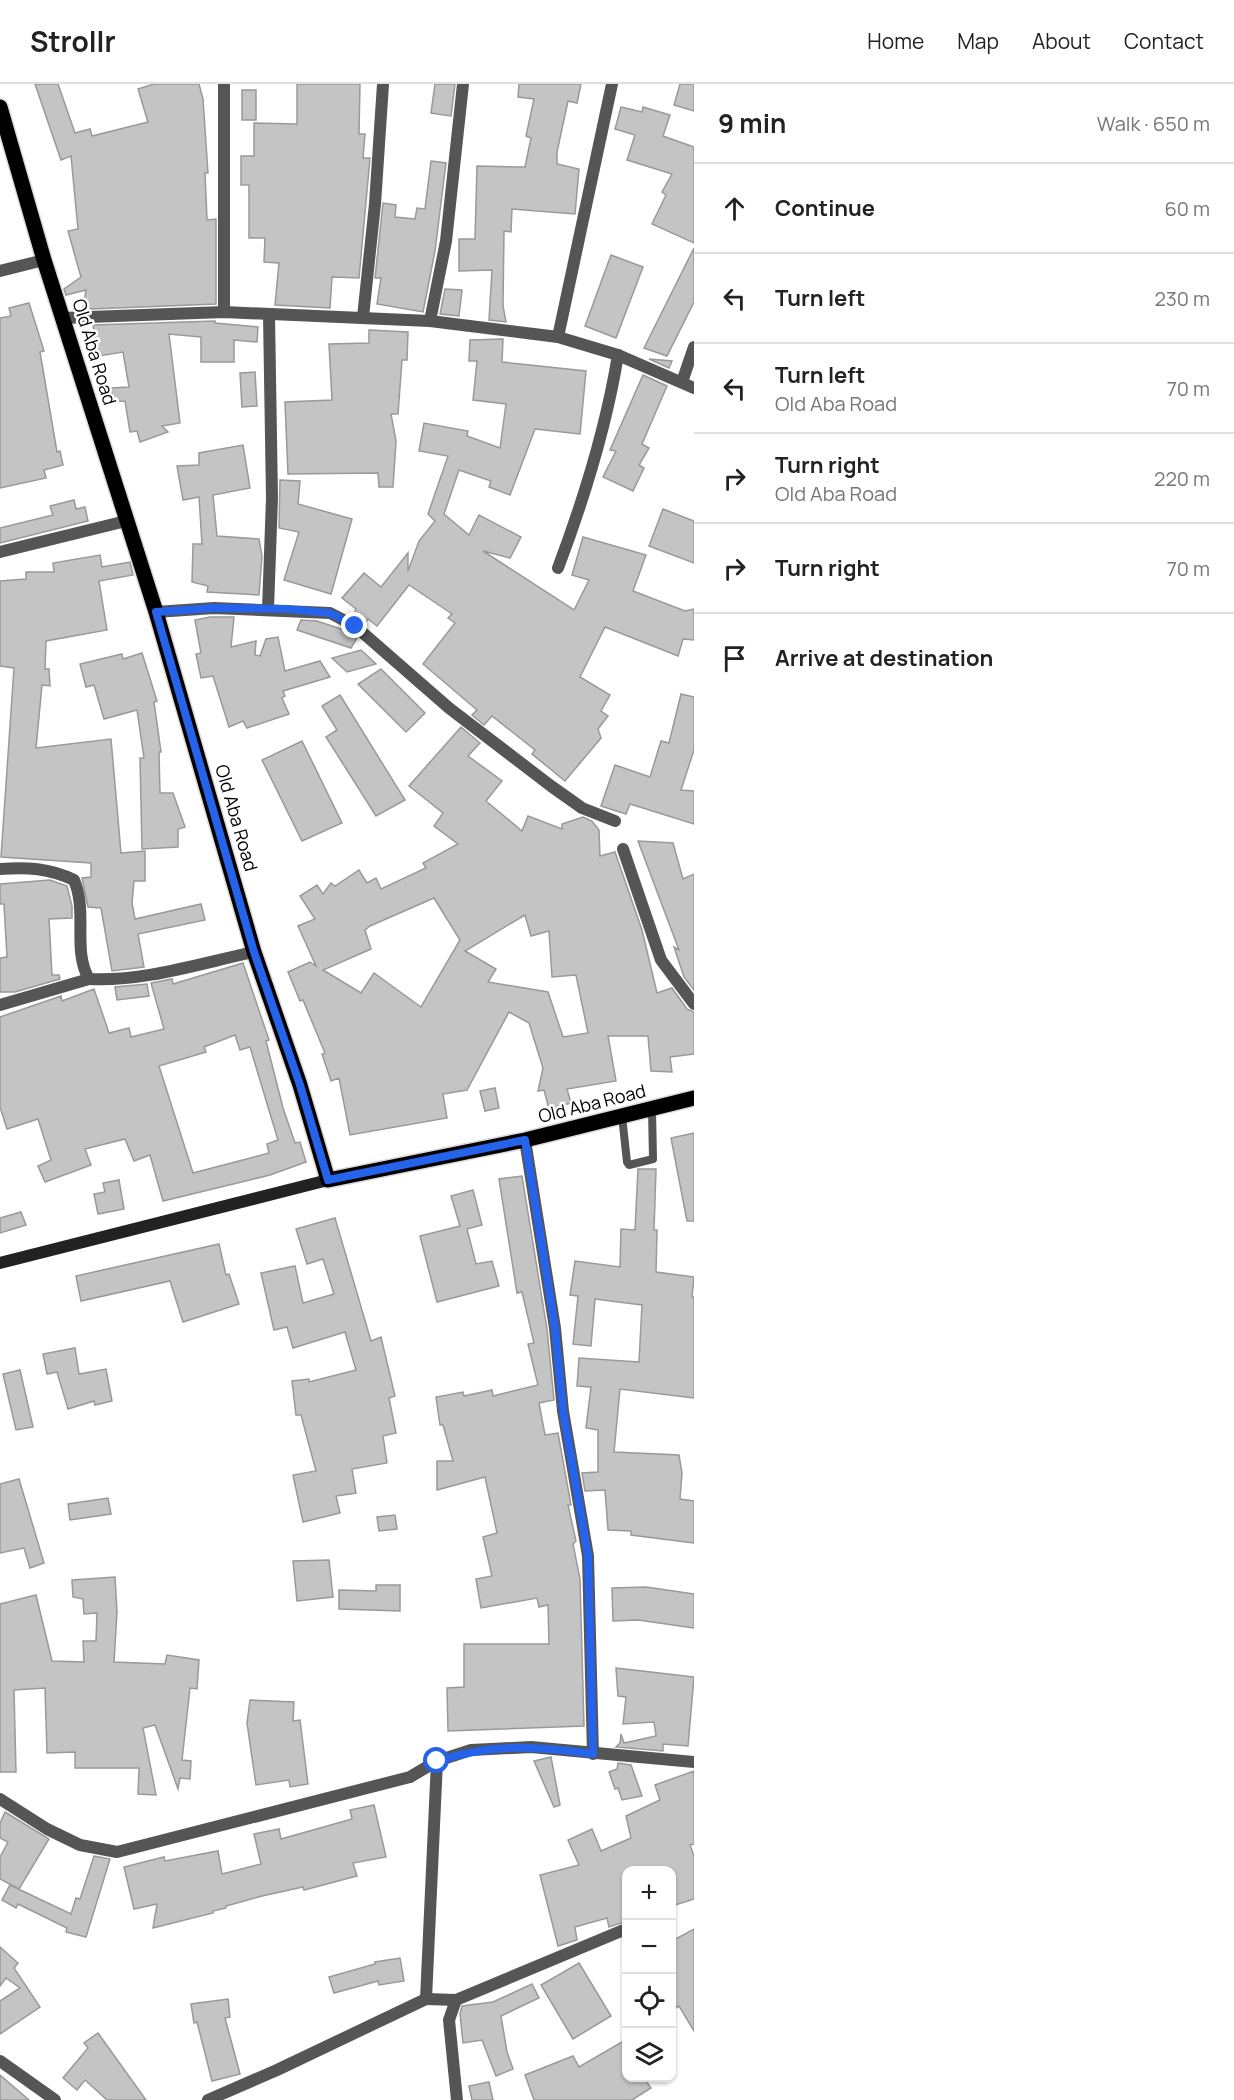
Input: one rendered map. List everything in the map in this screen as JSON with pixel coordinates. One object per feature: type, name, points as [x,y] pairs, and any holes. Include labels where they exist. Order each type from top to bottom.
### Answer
[{"type":"main road","name":"Old Aba Road","points":[[0,107],[44,260],[156,612],[254,952],[300,1085],[328,1180],[525,1140],[694,1098]]},
{"type":"street","points":[[224,84],[224,312]]},
{"type":"street","points":[[363,317],[375,204],[382,84]]},
{"type":"street","points":[[430,321],[446,241],[463,84]]},
{"type":"street","points":[[558,337],[612,84]]},
{"type":"street","points":[[0,271],[44,260]]},
{"type":"street","points":[[63,318],[224,312],[430,321],[558,337],[618,355],[694,388]]},
{"type":"street","points":[[268,609],[272,498],[269,315]]},
{"type":"street","points":[[682,382],[694,347]]},
{"type":"street","points":[[558,568],[579,510],[607,413],[618,355]]},
{"type":"street","points":[[0,552],[126,521]]},
{"type":"street","points":[[156,612],[213,608],[330,613],[355,626],[450,708],[551,786],[582,808],[615,821]]},
{"type":"street","points":[[623,849],[661,960],[694,1004]]},
{"type":"street","points":[[0,869],[26,867],[55,871],[74,880],[78,890],[81,918],[81,966],[89,979]]},
{"type":"street","points":[[0,1005],[89,979],[104,980],[164,971],[254,952]]},
{"type":"street","points":[[525,1140],[555,1328],[563,1411],[588,1556],[593,1754]]},
{"type":"street","points":[[0,1263],[328,1180]]},
{"type":"street","points":[[0,1799],[46,1828],[80,1845],[117,1852],[410,1777],[437,1761],[471,1750],[531,1747],[694,1762]]},
{"type":"street","points":[[426,2000],[437,1761]]},
{"type":"street","points":[[208,2100],[278,2070],[426,2000],[456,2000],[622,1931]]},
{"type":"street","points":[[456,2000],[449,2020],[457,2100]]},
{"type":"street","points":[[0,2061],[55,2100]]},
{"type":"lane","points":[[622,1116],[627,1162],[629,1165],[645,1162],[653,1159],[652,1109]]},
{"type":"building","points":[[35,84],[58,84],[75,133],[90,129],[92,136],[148,122],[138,89],[154,84],[199,84],[203,99],[208,173],[205,173],[207,220],[216,219],[216,304],[91,309],[83,308],[86,290],[66,295],[64,289],[81,277],[68,231],[78,229],[71,156],[61,160]]},
{"type":"building","points":[[297,84],[360,84],[359,134],[365,134],[363,158],[370,158],[359,278],[332,277],[330,308],[275,305],[279,263],[264,262],[265,238],[249,238],[249,185],[241,185],[241,156],[254,156],[254,123],[297,124]]},
{"type":"building","points":[[435,84],[455,84],[451,116],[431,113]]},
{"type":"building","points":[[519,84],[581,84],[577,103],[568,101],[557,152],[557,164],[579,169],[575,214],[512,209],[511,232],[504,231],[503,306],[506,322],[489,320],[492,270],[459,271],[459,239],[475,239],[477,166],[525,167],[531,138],[526,136],[534,99],[518,97]]},
{"type":"building","points":[[680,84],[694,84],[694,111],[674,105]]},
{"type":"building","points":[[242,90],[256,90],[256,120],[242,120]]},
{"type":"building","points":[[621,107],[642,112],[643,107],[670,115],[663,136],[694,147],[694,243],[652,224],[666,195],[662,192],[672,174],[627,160],[635,135],[615,129]]},
{"type":"building","points":[[431,161],[446,163],[435,251],[423,312],[377,304],[381,278],[375,278],[383,203],[396,205],[395,217],[415,219],[417,208],[425,209]]},
{"type":"building","points":[[694,248],[694,302],[667,356],[644,348]]},
{"type":"building","points":[[611,255],[643,267],[616,338],[585,326]]},
{"type":"building","points":[[445,289],[462,290],[459,316],[440,314]]},
{"type":"building","points":[[29,303],[44,351],[40,352],[57,452],[60,451],[63,465],[44,470],[46,478],[0,488],[0,318],[11,316],[9,308]]},
{"type":"building","points":[[215,321],[215,323],[258,327],[257,342],[234,340],[234,362],[201,362],[201,337],[169,334],[180,423],[162,426],[168,432],[140,442],[137,431],[130,432],[125,401],[113,402],[111,388],[129,387],[123,352],[99,356],[93,325]]},
{"type":"building","points":[[369,330],[408,332],[407,360],[402,360],[398,414],[391,414],[396,441],[393,487],[379,487],[378,473],[288,474],[285,402],[332,400],[329,344],[369,343]]},
{"type":"building","points":[[503,339],[502,362],[586,371],[580,434],[535,429],[510,495],[489,487],[491,481],[459,470],[444,514],[469,535],[479,515],[521,537],[510,558],[483,551],[574,610],[589,580],[572,575],[583,537],[646,555],[633,591],[685,611],[694,609],[694,640],[683,639],[678,656],[605,627],[580,677],[610,695],[601,711],[608,716],[598,729],[601,738],[565,781],[532,754],[535,750],[492,716],[484,725],[472,715],[477,710],[423,664],[455,623],[448,618],[452,614],[409,585],[377,626],[368,619],[365,624],[353,616],[356,609],[342,598],[364,573],[381,587],[408,553],[408,571],[419,541],[435,521],[428,514],[448,456],[419,451],[424,423],[468,431],[467,436],[500,448],[506,404],[473,400],[477,361],[469,361],[470,340]]},
{"type":"building","points":[[649,359],[672,361],[669,368]]},
{"type":"building","points":[[255,372],[257,406],[242,407],[240,373]]},
{"type":"building","points":[[643,375],[667,386],[642,444],[649,448],[639,465],[644,468],[633,491],[603,477],[616,451],[610,450]]},
{"type":"building","points":[[243,445],[250,488],[213,495],[217,536],[259,539],[262,556],[259,595],[207,592],[208,586],[192,582],[193,544],[202,544],[199,497],[183,500],[177,466],[199,465],[199,453]]},
{"type":"building","points":[[280,480],[300,481],[298,504],[352,519],[331,594],[284,580],[299,532],[279,528]]},
{"type":"building","points":[[74,500],[76,509],[85,507],[88,521],[0,543],[0,528],[53,515],[50,506]]},
{"type":"building","points":[[663,509],[694,521],[694,563],[649,546]]},
{"type":"building","points":[[100,555],[102,567],[130,562],[133,575],[99,581],[107,630],[46,641],[45,669],[49,669],[50,686],[42,685],[36,748],[111,739],[121,853],[145,851],[145,881],[134,881],[132,903],[135,919],[201,904],[205,920],[138,934],[144,967],[112,971],[101,908],[88,907],[82,878],[91,877],[91,863],[1,857],[14,668],[0,666],[0,581],[26,579],[26,572],[54,572],[53,563]]},
{"type":"building","points":[[210,617],[234,617],[231,647],[256,641],[255,655],[260,656],[266,639],[278,637],[285,671],[320,661],[330,677],[283,691],[285,696],[282,698],[289,714],[247,728],[243,721],[229,727],[213,676],[201,678],[196,654],[201,653],[195,620]]},
{"type":"building","points":[[301,620],[317,621],[344,630],[357,638],[351,648],[297,630]]},
{"type":"building","points":[[361,650],[376,664],[347,672],[332,658]]},
{"type":"building","points":[[142,653],[157,701],[154,702],[161,752],[159,752],[160,793],[173,793],[185,827],[178,829],[178,847],[142,849],[140,758],[144,758],[137,710],[104,719],[94,685],[86,687],[80,664],[122,654],[123,659]]},
{"type":"building","points":[[381,669],[425,713],[406,732],[358,684]]},
{"type":"building","points":[[681,694],[694,697],[694,750],[681,790],[694,791],[694,824],[630,804],[626,814],[601,806],[615,765],[650,777],[661,741],[669,743]]},
{"type":"building","points":[[340,695],[405,800],[376,816],[326,737],[337,730],[322,706]]},
{"type":"building","points":[[461,727],[480,743],[468,756],[502,781],[486,801],[522,831],[528,816],[562,829],[562,824],[583,817],[592,821],[599,830],[600,856],[615,852],[642,930],[657,993],[672,988],[687,1009],[694,1012],[694,1054],[670,1057],[672,1072],[651,1071],[648,1036],[608,1036],[616,1081],[567,1089],[571,1103],[549,1109],[544,1090],[538,1091],[543,1068],[529,1023],[509,1012],[467,1090],[443,1094],[447,1118],[350,1135],[339,1078],[331,1081],[322,1054],[325,1053],[303,1000],[300,1001],[288,972],[310,962],[316,966],[298,926],[315,919],[300,896],[317,885],[323,894],[331,883],[335,886],[359,870],[367,883],[376,878],[381,889],[426,868],[423,863],[458,844],[434,826],[443,813],[409,786]],"holes":[[[434,898],[460,940],[421,1007],[374,973],[361,993],[323,970],[371,949],[365,930],[370,926]],[[525,915],[531,936],[549,931],[552,977],[576,975],[588,1033],[563,1037],[548,992],[488,982],[496,969],[465,951]]]},
{"type":"building","points":[[302,741],[342,823],[302,841],[262,760]]},
{"type":"building","points":[[638,841],[673,843],[683,879],[694,874],[694,990],[684,977],[674,947],[679,950]]},
{"type":"building","points":[[50,880],[67,886],[72,906],[72,918],[49,919],[52,975],[59,975],[60,979],[15,992],[0,992],[0,958],[7,957],[4,904],[0,904],[0,884]]},
{"type":"building","points":[[243,963],[269,1040],[266,1041],[283,1108],[295,1143],[300,1142],[306,1162],[270,1175],[163,1201],[150,1155],[134,1161],[125,1139],[85,1149],[91,1165],[45,1182],[38,1166],[51,1160],[38,1119],[7,1129],[0,1107],[0,1017],[61,996],[62,1001],[94,989],[109,1033],[129,1028],[131,1037],[164,1029],[151,983],[172,979],[173,984]],"holes":[[[235,1035],[240,1050],[250,1047],[278,1140],[267,1144],[269,1153],[193,1173],[159,1066],[206,1052],[204,1047]]]},
{"type":"building","points":[[147,984],[149,996],[117,1000],[115,987]]},
{"type":"building","points":[[495,1088],[499,1108],[485,1111],[480,1091]]},
{"type":"building","points":[[694,1133],[694,1221],[687,1221],[671,1138]]},
{"type":"building","points":[[638,1169],[656,1169],[654,1230],[657,1230],[656,1272],[694,1277],[692,1297],[694,1297],[694,1398],[620,1389],[614,1452],[679,1455],[682,1473],[680,1499],[694,1501],[694,1543],[631,1535],[631,1531],[608,1530],[605,1490],[585,1491],[582,1473],[598,1472],[598,1430],[586,1428],[591,1387],[577,1386],[579,1358],[639,1362],[642,1305],[595,1299],[591,1346],[573,1344],[578,1296],[570,1295],[575,1261],[620,1267],[621,1229],[635,1230]]},
{"type":"building","points":[[522,1176],[547,1329],[554,1400],[539,1403],[545,1435],[558,1433],[571,1505],[568,1505],[576,1541],[573,1544],[580,1579],[584,1726],[448,1731],[447,1688],[464,1687],[464,1644],[549,1644],[548,1605],[539,1607],[537,1598],[481,1608],[476,1579],[492,1576],[483,1537],[497,1533],[485,1477],[437,1490],[437,1461],[453,1461],[443,1425],[440,1425],[436,1397],[463,1392],[464,1396],[492,1390],[493,1396],[538,1385],[528,1344],[534,1343],[522,1292],[517,1293],[499,1179]]},
{"type":"building","points":[[119,1180],[124,1209],[98,1214],[94,1194],[105,1192],[103,1183]]},
{"type":"building","points":[[473,1190],[482,1225],[467,1229],[476,1264],[492,1261],[499,1286],[437,1302],[420,1236],[460,1226],[451,1196]]},
{"type":"building","points":[[21,1212],[26,1225],[0,1233],[0,1218]]},
{"type":"building","points":[[335,1218],[371,1341],[381,1337],[395,1396],[389,1398],[396,1433],[383,1436],[387,1463],[352,1469],[356,1493],[336,1496],[340,1513],[303,1522],[293,1475],[316,1471],[301,1415],[296,1415],[292,1381],[309,1379],[309,1382],[356,1370],[345,1332],[293,1348],[287,1327],[274,1330],[261,1273],[295,1266],[303,1303],[334,1294],[323,1259],[307,1264],[296,1229]]},
{"type":"building","points":[[219,1244],[226,1275],[229,1274],[239,1304],[183,1322],[170,1281],[81,1301],[76,1276]]},
{"type":"building","points":[[75,1348],[79,1374],[106,1369],[112,1401],[95,1405],[94,1401],[68,1409],[57,1372],[47,1374],[43,1354]]},
{"type":"building","points":[[20,1370],[33,1427],[16,1430],[3,1374]]},
{"type":"building","points":[[19,1479],[44,1563],[30,1568],[24,1548],[0,1553],[0,1484]]},
{"type":"building","points":[[108,1498],[111,1514],[70,1520],[68,1504]]},
{"type":"building","points":[[395,1515],[397,1529],[379,1531],[377,1517]]},
{"type":"building","points":[[329,1560],[333,1597],[297,1601],[293,1561]]},
{"type":"building","points":[[115,1577],[117,1612],[114,1662],[165,1664],[167,1655],[199,1660],[197,1689],[190,1688],[182,1760],[191,1761],[190,1779],[180,1778],[178,1789],[155,1725],[143,1728],[156,1795],[138,1794],[139,1768],[75,1768],[75,1752],[47,1753],[45,1688],[14,1690],[16,1772],[0,1772],[0,1604],[36,1595],[52,1661],[84,1662],[83,1641],[96,1641],[97,1613],[84,1614],[83,1599],[73,1597],[72,1580]]},
{"type":"building","points":[[376,1585],[400,1585],[400,1611],[339,1609],[339,1590],[376,1591]]},
{"type":"building","points":[[646,1587],[694,1594],[694,1628],[638,1620],[613,1621],[612,1588]]},
{"type":"building","points":[[616,1668],[694,1677],[688,1746],[663,1744],[663,1751],[616,1747],[620,1743],[621,1734],[624,1743],[656,1736],[654,1722],[623,1724],[626,1697],[618,1696]]},
{"type":"building","points":[[250,1700],[294,1702],[293,1721],[300,1720],[308,1784],[290,1787],[289,1780],[256,1785],[247,1723]]},
{"type":"building","points":[[551,1757],[560,1805],[554,1807],[534,1761]]},
{"type":"building","points":[[618,1763],[631,1765],[642,1796],[622,1800],[609,1772],[617,1769]]},
{"type":"building","points":[[694,1771],[694,1844],[690,1845],[694,1856],[694,1899],[676,1905],[676,1866],[622,1866],[622,1923],[609,1927],[607,1918],[575,1927],[577,1940],[558,1946],[540,1875],[579,1865],[568,1840],[592,1829],[601,1851],[631,1838],[626,1816],[660,1800],[655,1785]]},
{"type":"building","points":[[374,1805],[386,1857],[353,1863],[357,1876],[304,1890],[303,1887],[262,1896],[226,1906],[213,1913],[153,1928],[157,1904],[134,1909],[124,1867],[164,1857],[165,1861],[218,1851],[222,1874],[261,1864],[254,1834],[279,1829],[281,1839],[352,1819],[350,1810]]},
{"type":"building","points":[[5,1812],[49,1839],[19,1889],[0,1879],[0,1857],[8,1842],[0,1838],[0,1823]]},
{"type":"building","points":[[94,1856],[110,1859],[86,1937],[66,1932],[67,1928],[18,1904],[16,1908],[2,1900],[10,1885],[71,1914],[76,1898],[80,1899]]},
{"type":"building","points":[[694,1929],[694,2031],[679,2006],[676,2008],[676,1939]]},
{"type":"building","points":[[0,1947],[18,1963],[14,1968],[40,2007],[0,2034],[0,2001],[20,1988],[6,1978],[0,1986]]},
{"type":"building","points":[[400,1958],[404,1981],[379,1985],[378,1981],[334,1993],[329,1977],[375,1964],[375,1962]]},
{"type":"building","points":[[579,1963],[611,2016],[573,2039],[541,1985]]},
{"type":"building","points":[[532,1984],[539,1998],[501,2016],[507,2052],[513,2069],[496,2076],[482,2040],[463,2043],[460,2014],[462,2006],[493,2002]]},
{"type":"building","points":[[228,1999],[230,2017],[225,2018],[240,2074],[212,2081],[197,2022],[194,2023],[191,2004]]},
{"type":"building","points":[[98,2033],[146,2100],[107,2100],[85,2080],[77,2090],[63,2078],[88,2048],[84,2043]]},
{"type":"building","points":[[622,2042],[622,2082],[647,2082],[651,2088],[632,2100],[534,2100],[525,2075],[573,2056],[579,2067]]},
{"type":"building","points":[[0,2075],[29,2100],[0,2100]]},
{"type":"building","points":[[489,2082],[493,2100],[472,2100],[469,2086]]},
{"type":"route","points":[[355,626],[330,613],[287,609],[213,608],[156,612],[254,952],[300,1085],[328,1180],[525,1140],[555,1328],[563,1411],[579,1492],[588,1556],[593,1754],[531,1747],[471,1750],[437,1761]]}]
